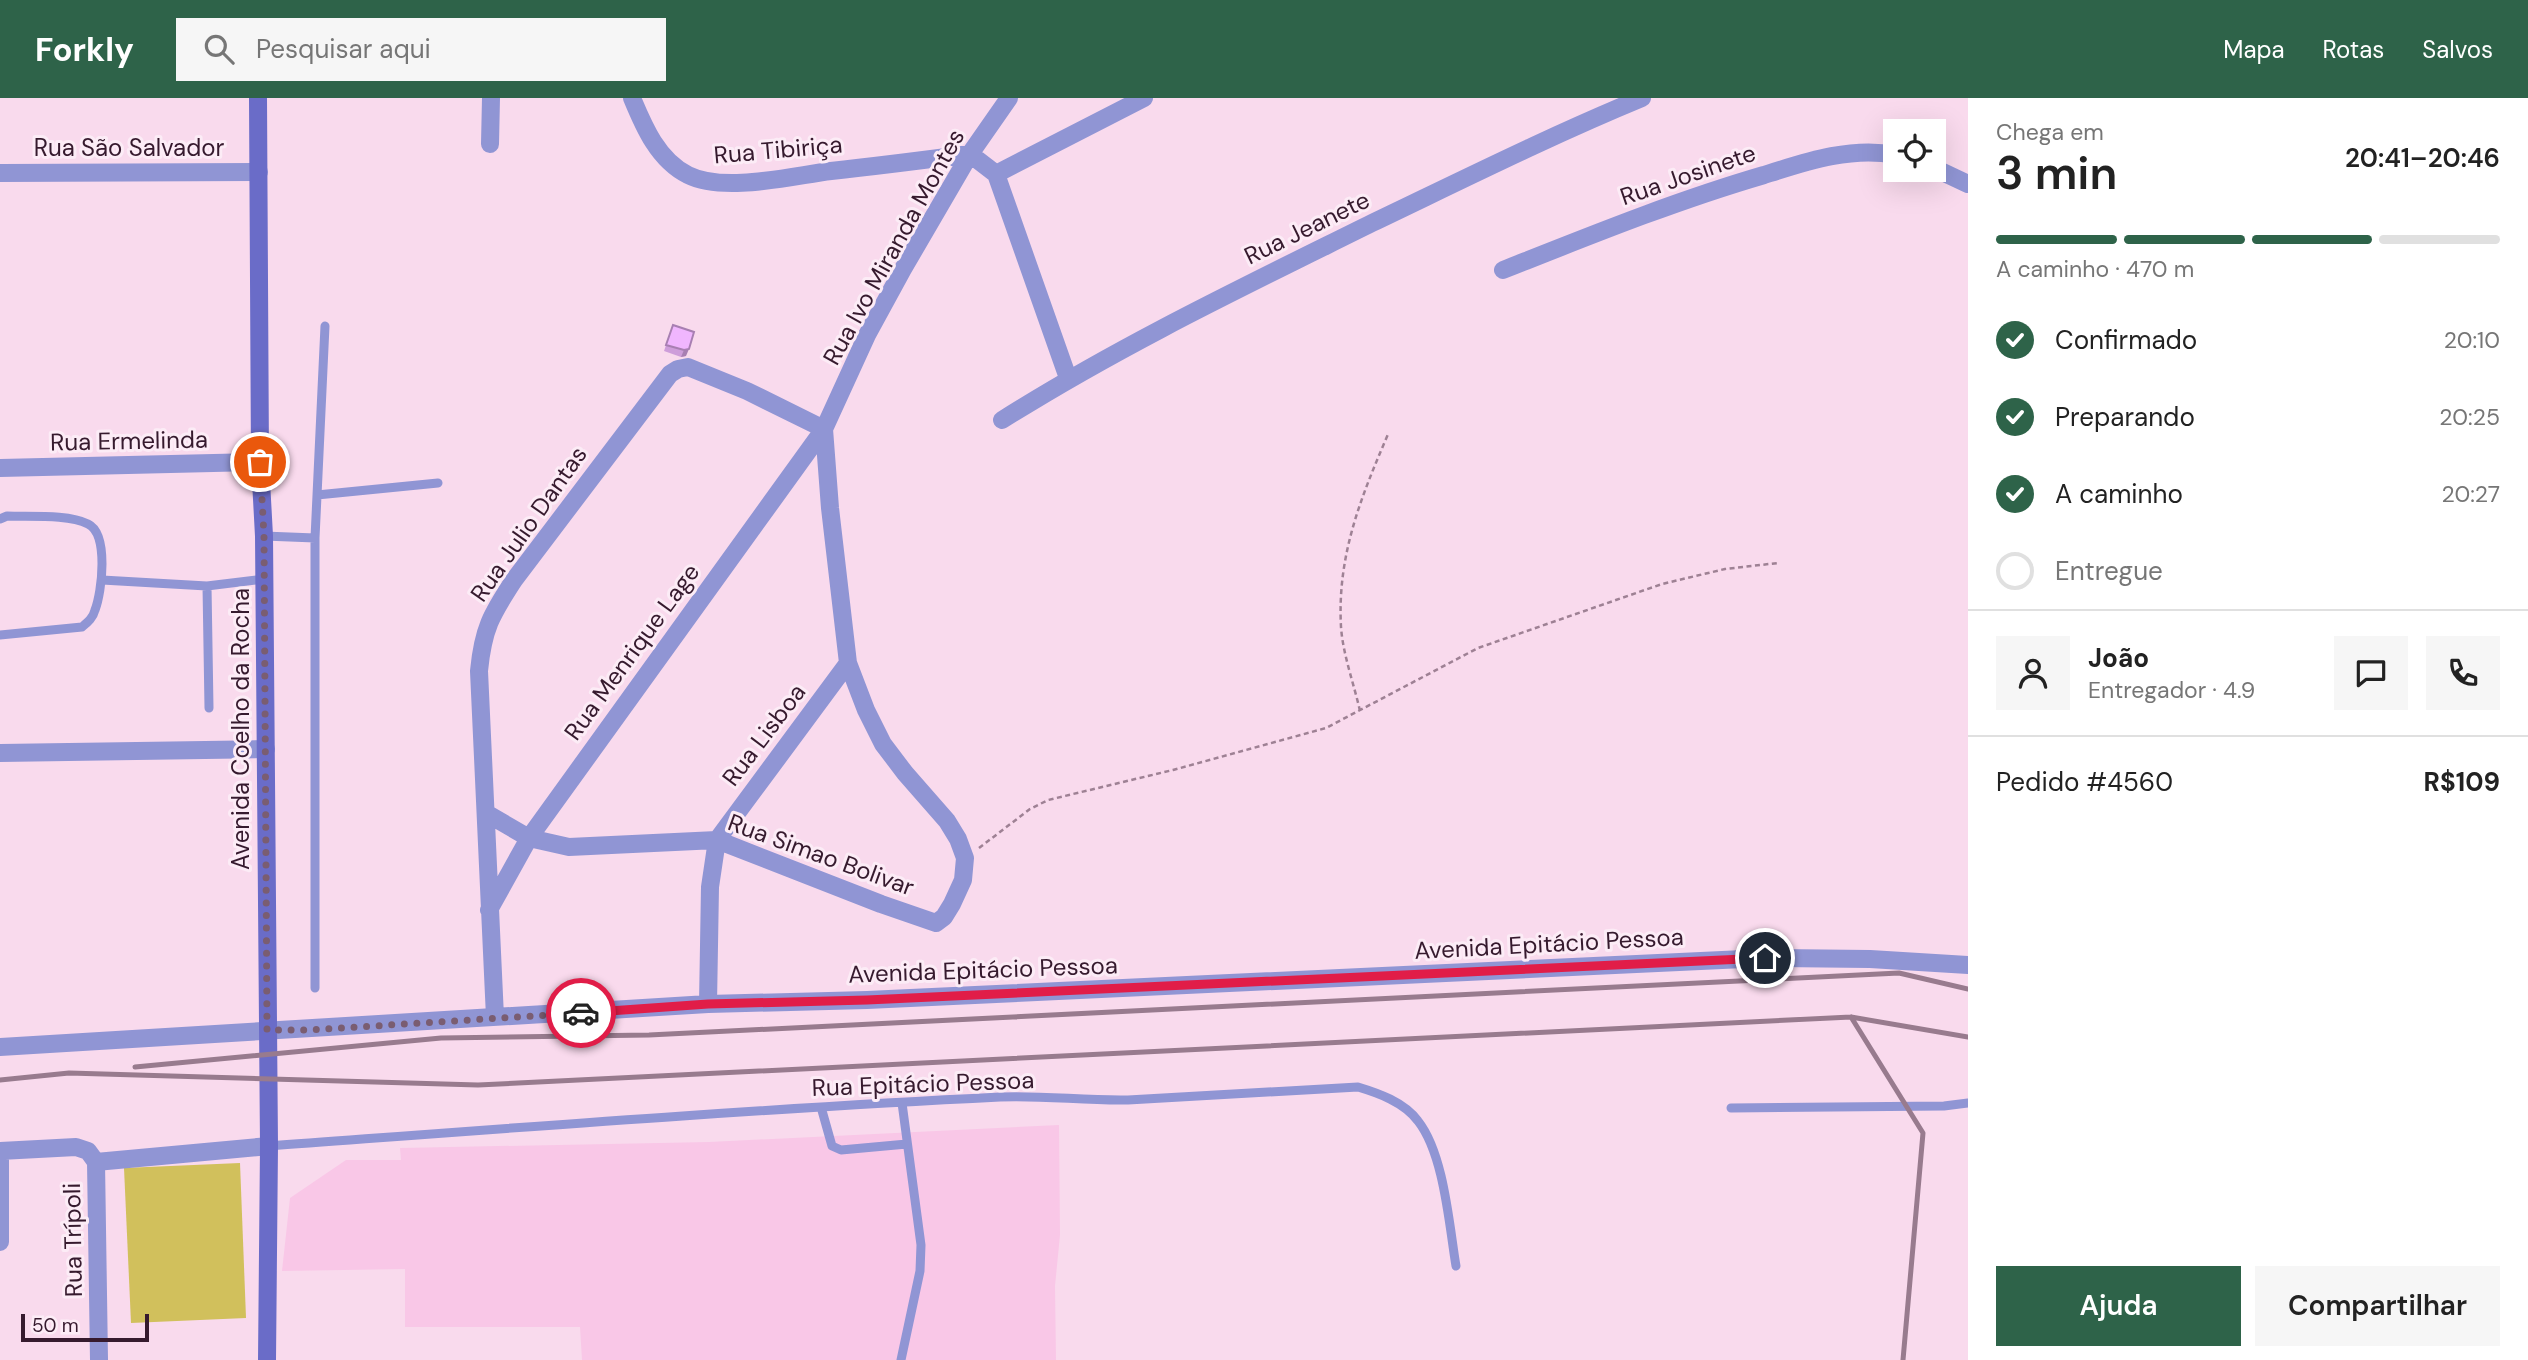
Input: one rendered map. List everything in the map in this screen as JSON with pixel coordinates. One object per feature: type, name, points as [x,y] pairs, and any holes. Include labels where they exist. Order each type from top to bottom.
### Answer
[{"type":"main road","name":"Avenida Coelho da Rocha","points":[[258,98],[269,1146],[267,1360]]},
{"type":"street","points":[[490,144],[492,98]]},
{"type":"street","name":"Rua Tibiriça","points":[[632,98],[660,152],[676,168],[709,182],[763,180],[970,154]]},
{"type":"street","name":"Rua Ivo Miranda Montes","points":[[965,858],[947,821],[905,774],[883,744],[866,710],[848,663],[824,429],[867,335],[970,154],[1009,98]]},
{"type":"street","points":[[996,174],[1144,98]]},
{"type":"street","name":"Rua Jeanete","points":[[1002,420],[1068,378],[1244,285],[1470,174],[1642,98]]},
{"type":"street","name":"Rua Josinete","points":[[1503,270],[1647,213],[1787,168],[1829,157],[1883,152]]},
{"type":"street","points":[[970,154],[996,174],[1068,378]]},
{"type":"street","name":"Rua São Salvador","points":[[0,173],[259,172]]},
{"type":"street","points":[[1946,174],[1968,184]]},
{"type":"street","name":"Rua Julio Dantas","points":[[495,1017],[480,671],[482,639],[495,609],[670,374],[678,369],[688,367],[747,391],[824,429]]},
{"type":"street","name":"Rua Menrique Lage","points":[[489,910],[529,838],[824,429]]},
{"type":"street","name":"Rua Ermelinda","points":[[0,468],[260,462]]},
{"type":"street","name":"Rua Lisboa","points":[[708,1004],[710,887],[717,839],[848,663]]},
{"type":"street","points":[[0,753],[266,749]]},
{"type":"street","name":"Rua Simao Bolivar","points":[[486,813],[529,838],[569,847],[717,839],[936,923],[944,917],[963,880],[965,858]]},
{"type":"street","name":"Avenida Epitácio Pessoa","points":[[0,1047],[708,1004],[867,1000],[1765,958],[1870,959],[1968,965]]},
{"type":"street","points":[[0,1242],[0,1152],[76,1147],[88,1151],[96,1162],[269,1146]]},
{"type":"street","name":"Rua Trípoli","points":[[96,1162],[99,1360]]},
{"type":"lane","points":[[315,988],[315,538],[325,326]]},
{"type":"lane","points":[[317,495],[438,483]]},
{"type":"lane","points":[[0,519],[7,516],[74,520],[91,524],[100,537],[102,580],[95,611],[82,627],[0,635]]},
{"type":"lane","points":[[264,536],[315,538]]},
{"type":"lane","points":[[102,580],[207,586],[264,579]]},
{"type":"lane","points":[[207,586],[209,708]]},
{"type":"lane","name":"Rua Epitácio Pessoa","points":[[269,1146],[821,1107],[1004,1097],[1091,1101],[1358,1087],[1386,1095],[1418,1120],[1438,1163],[1456,1266]]},
{"type":"lane","points":[[901,1360],[920,1271],[920,1235],[902,1103]]},
{"type":"lane","points":[[1731,1108],[1944,1106],[1968,1103]]},
{"type":"lane","points":[[821,1107],[832,1146],[842,1150],[907,1144]]},
{"type":"path","points":[[1360,711],[1341,629],[1342,576],[1353,522],[1389,432]]},
{"type":"path","points":[[965,858],[1031,809],[1048,800],[1326,729],[1478,648],[1662,584],[1725,569],[1778,563]]},
{"type":"shaded area","points":[[1059,1125],[1060,1235],[1055,1286],[1056,1360],[582,1360],[580,1327],[405,1327],[405,1269],[282,1271],[290,1198],[346,1160],[401,1160],[400,1148],[709,1142]]},
{"type":"shaded area","points":[[240,1163],[246,1318],[131,1323],[124,1168]]},
{"type":"building","points":[[673,325],[694,332],[689,349],[666,345]]},
{"type":"railway","points":[[135,1067],[441,1038],[649,1035],[1899,973],[1968,989]]},
{"type":"railway","points":[[1851,1017],[1923,1133],[1903,1360]]},
{"type":"railway","points":[[0,1080],[69,1073],[478,1085],[1851,1017],[1968,1037]]},
{"type":"way so far","points":[[260,462],[264,536],[267,1030],[310,1030],[581,1013]]},
{"type":"route","points":[[581,1013],[708,1004],[867,1000],[1765,958]]}]
